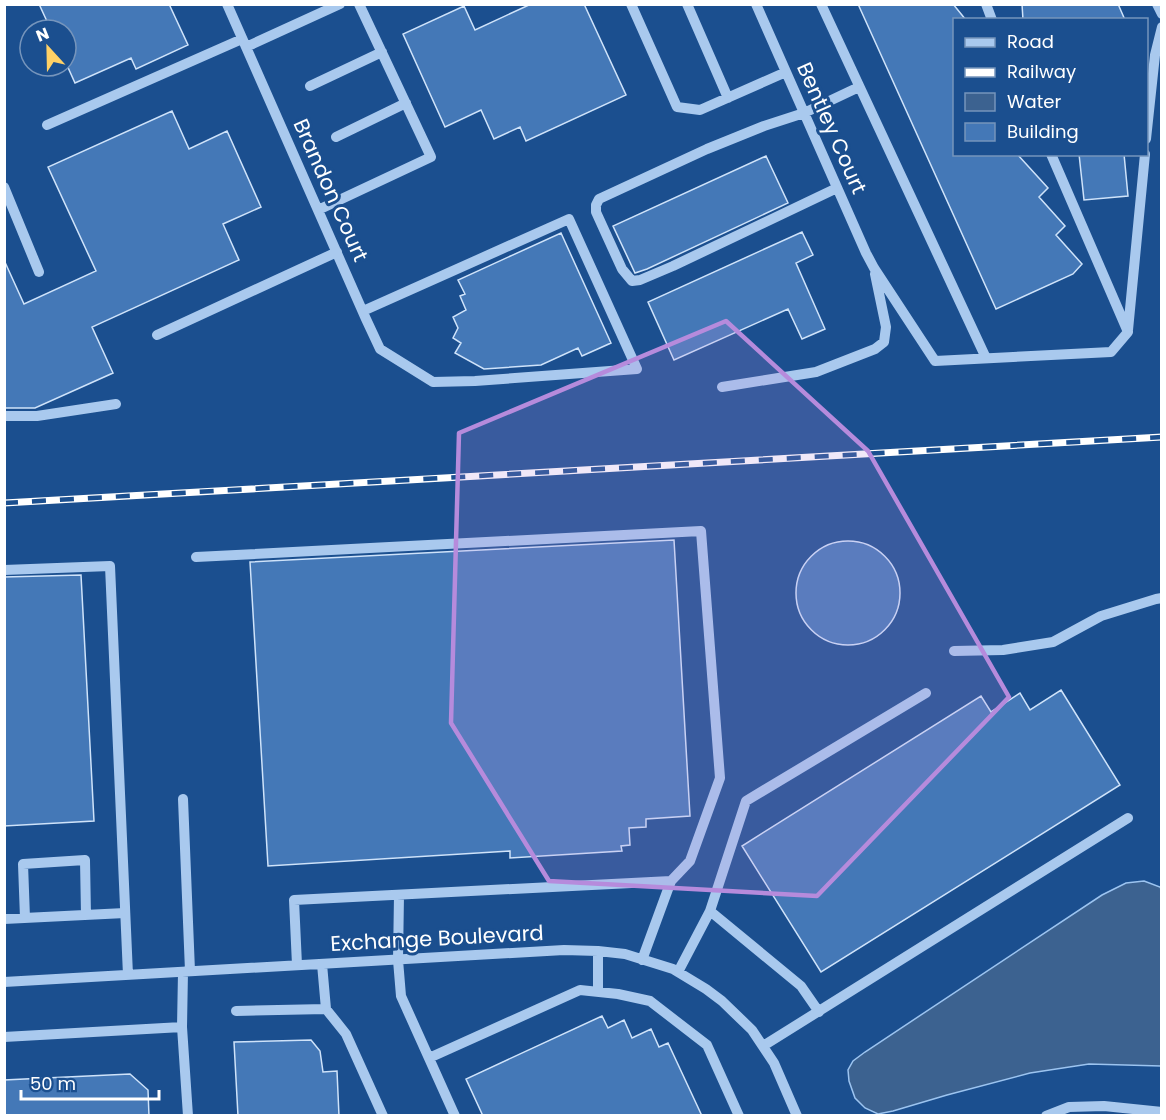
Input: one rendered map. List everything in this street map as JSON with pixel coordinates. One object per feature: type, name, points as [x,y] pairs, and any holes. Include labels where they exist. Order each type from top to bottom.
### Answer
[{"type":"street","name":"Brandon Court","points":[[227,4],[336,252],[380,349],[433,381],[475,381],[637,369],[569,219],[363,311]]},
{"type":"street","points":[[46,125],[340,4]]},
{"type":"street","points":[[318,210],[431,157],[359,4]]},
{"type":"street","points":[[631,4],[677,107],[700,110],[786,72]]},
{"type":"street","points":[[687,4],[728,98]]},
{"type":"street","name":"Bentley Court","points":[[756,4],[874,268]]},
{"type":"street","points":[[821,4],[986,358]]},
{"type":"street","points":[[986,4],[992,18]]},
{"type":"street","points":[[1157,4],[1161,14]]},
{"type":"street","points":[[1148,120],[1155,55],[1161,27]]},
{"type":"street","points":[[310,86],[382,52]]},
{"type":"street","points":[[837,188],[640,280],[632,281],[622,269],[596,212],[599,199],[726,141],[804,113],[859,87]]},
{"type":"street","points":[[336,137],[406,103]]},
{"type":"street","points":[[1052,156],[1128,332]]},
{"type":"street","points":[[874,268],[935,361],[1110,352],[1128,332],[1145,156]]},
{"type":"street","points":[[4,187],[7,203],[39,272]]},
{"type":"street","points":[[157,335],[336,252]]},
{"type":"street","points":[[722,387],[816,372],[875,349],[884,342],[886,327],[874,268]]},
{"type":"street","points":[[4,416],[37,416],[116,404]]},
{"type":"street","points":[[196,557],[701,531],[720,778],[690,861],[671,881],[642,960]]},
{"type":"street","points":[[4,570],[110,566],[128,975]]},
{"type":"street","points":[[954,651],[1003,650],[1053,642],[1101,616],[1161,598]]},
{"type":"street","points":[[678,972],[710,911],[746,801],[926,693]]},
{"type":"street","points":[[183,799],[187,972],[182,1027],[188,1116]]},
{"type":"street","points":[[763,1046],[1128,818]]},
{"type":"street","points":[[25,918],[23,864],[85,860],[86,915]]},
{"type":"street","points":[[297,965],[294,900],[671,881]]},
{"type":"street","points":[[399,895],[398,960],[401,996],[455,1116]]},
{"type":"street","points":[[710,911],[801,987],[819,1012]]},
{"type":"street","points":[[4,919],[125,913]]},
{"type":"street","name":"Exchange Boulevard","points":[[4,982],[564,950],[625,954],[673,969],[722,1001],[752,1030],[774,1063],[796,1116]]},
{"type":"street","points":[[597,951],[598,992]]},
{"type":"street","points":[[322,964],[326,1009],[346,1034],[383,1116]]},
{"type":"street","points":[[429,1058],[580,990],[618,994],[650,1001],[707,1045],[739,1116]]},
{"type":"street","points":[[236,1011],[326,1009]]},
{"type":"street","points":[[4,1037],[182,1027]]},
{"type":"street","points":[[1046,1116],[1069,1107],[1104,1106],[1161,1112]]},
{"type":"highlighted area","points":[[726,321],[868,451],[1009,697],[817,896],[549,881],[451,723],[459,433]]},
{"type":"water","points":[[1144,881],[1161,889],[1161,1066],[1089,1064],[1030,1073],[878,1114],[865,1108],[855,1098],[848,1070],[853,1061],[1102,895],[1126,883]]},
{"type":"building","points":[[39,4],[169,4],[188,45],[136,69],[131,58],[75,83],[73,78],[78,78],[78,18],[45,18]]},
{"type":"building","points":[[531,4],[584,4],[626,95],[526,141],[520,127],[494,139],[481,110],[445,127],[403,34],[464,6],[475,30]]},
{"type":"building","points":[[858,4],[953,4],[964,18],[953,18],[953,156],[1019,156],[1048,188],[1039,197],[1065,226],[1056,235],[1082,264],[1073,274],[996,309]]},
{"type":"building","points":[[1022,4],[1118,4],[1124,18],[1023,18]]},
{"type":"building","points":[[172,111],[189,149],[227,131],[261,207],[223,224],[239,260],[92,327],[113,373],[35,408],[4,408],[4,260],[24,304],[96,271],[48,167]]},
{"type":"building","points":[[766,156],[788,203],[635,273],[613,226]]},
{"type":"building","points":[[1079,156],[1124,156],[1128,196],[1084,200]]},
{"type":"building","points":[[802,232],[813,255],[796,263],[825,329],[802,339],[788,309],[674,360],[648,302]]},
{"type":"building","points":[[561,233],[611,343],[582,356],[578,348],[541,365],[484,369],[455,353],[461,343],[453,338],[458,328],[453,317],[466,310],[460,296],[465,294],[458,280]]},
{"type":"building","points":[[674,540],[690,816],[646,819],[646,827],[629,828],[630,845],[621,846],[622,851],[510,858],[510,851],[268,866],[250,562]]},
{"type":"building","points":[[848,541],[868,545],[885,556],[896,573],[900,593],[896,613],[885,630],[868,641],[848,645],[828,641],[811,630],[800,613],[796,593],[800,573],[811,556],[828,545]]},
{"type":"building","points":[[81,575],[94,821],[4,826],[4,577]]},
{"type":"building","points":[[1061,690],[1120,785],[821,972],[742,846],[981,696],[991,712],[1020,693],[1030,710]]},
{"type":"building","points":[[602,1016],[608,1028],[624,1020],[632,1038],[651,1029],[659,1047],[668,1043],[702,1116],[483,1116],[466,1079]]},
{"type":"building","points":[[311,1040],[320,1051],[323,1072],[337,1071],[339,1116],[238,1116],[234,1042]]},
{"type":"building","points":[[130,1074],[148,1090],[149,1116],[4,1116],[4,1080]]},
{"type":"railway","points":[[4,503],[1162,437]]}]
